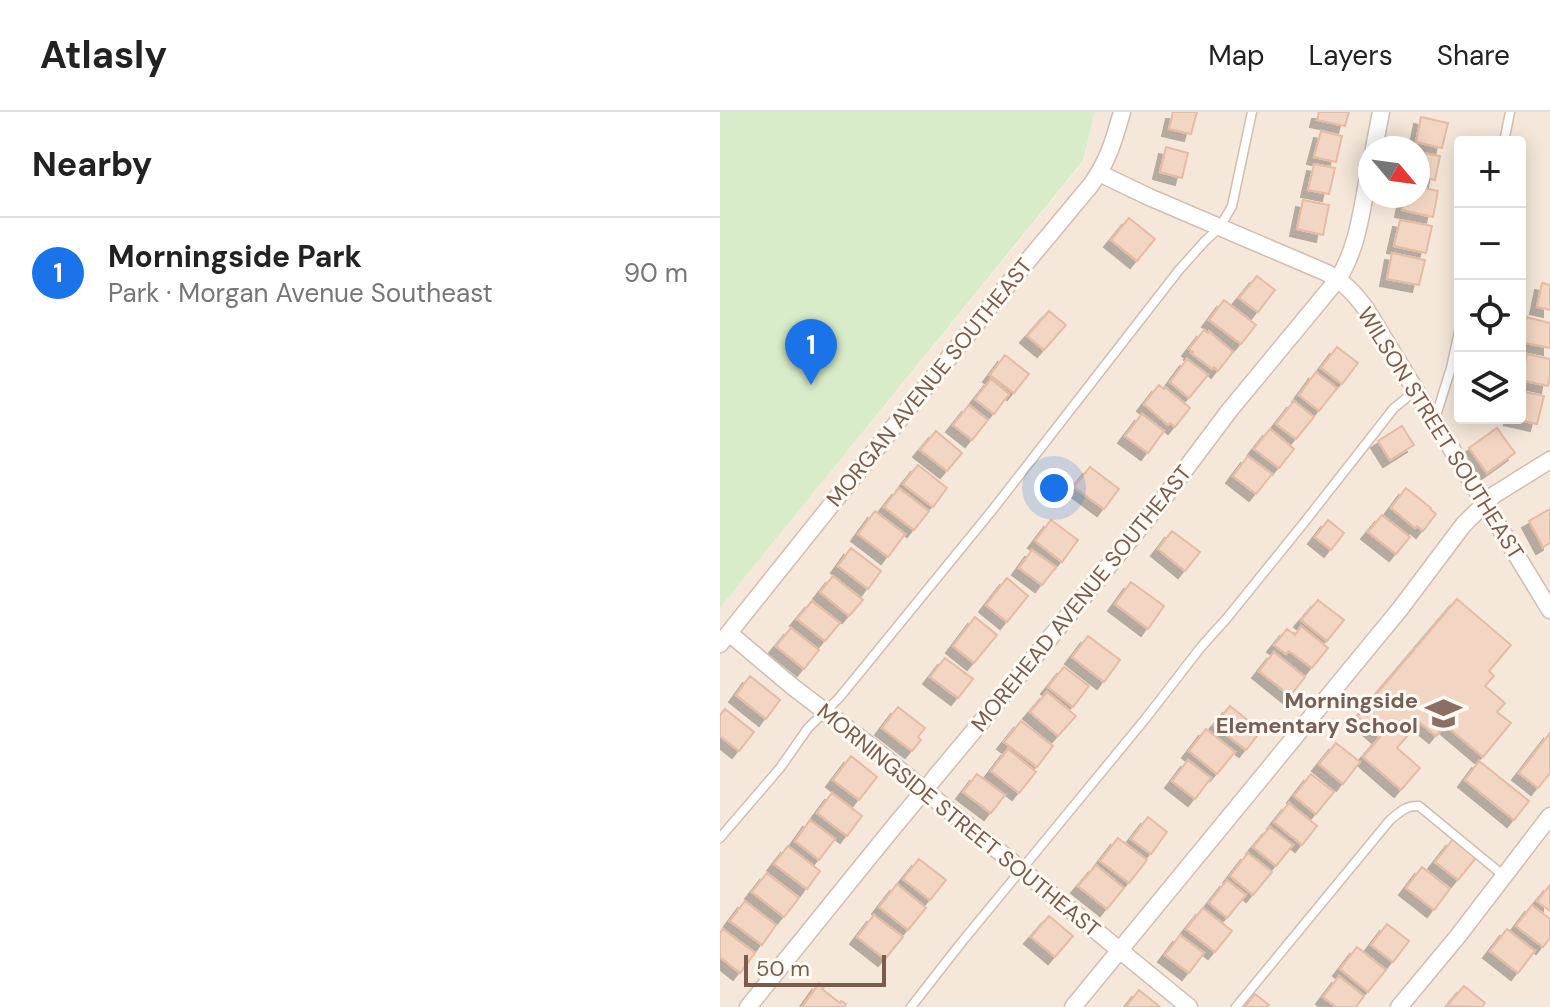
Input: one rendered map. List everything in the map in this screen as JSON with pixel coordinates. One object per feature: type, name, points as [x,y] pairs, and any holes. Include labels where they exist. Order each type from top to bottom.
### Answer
[{"type":"street","name":"MORGAN AVENUE SOUTHEAST","points":[[725,638],[1099,173],[1111,152],[1122,112]]},
{"type":"street","points":[[1376,136],[1381,112]]},
{"type":"street","name":"WILSON STREET SOUTHEAST","points":[[1099,173],[1338,279],[1352,290],[1550,609]]},
{"type":"street","name":"MOREHEAD AVENUE SOUTHEAST","points":[[748,1007],[1160,503],[1229,411],[1338,279],[1354,245],[1362,208]]},
{"type":"street","points":[[1073,1007],[1400,609],[1464,524],[1494,495],[1550,460]]},
{"type":"street","name":"MORNINGSIDE STREET SOUTHEAST","points":[[725,638],[868,744],[1189,1007]]},
{"type":"street","points":[[1399,1007],[1505,877],[1550,816]]},
{"type":"lane","points":[[720,838],[780,768],[808,728],[839,698],[994,508],[1179,270],[1220,227],[1232,206],[1252,112]]},
{"type":"lane","points":[[1505,136],[1510,112]]},
{"type":"lane","points":[[1435,420],[1455,352]]},
{"type":"lane","points":[[911,1007],[1394,408],[1416,390]]},
{"type":"lane","points":[[1236,1007],[1390,820],[1410,805],[1419,806],[1505,877]]},
{"type":"shaded area","points":[[1095,112],[1550,112],[1550,1007],[720,1007],[720,608],[1083,162]]},
{"type":"green space","points":[[720,112],[1095,112],[1083,161],[720,608]]},
{"type":"building","points":[[1173,112],[1197,112],[1191,134],[1169,129]]},
{"type":"building","points":[[1319,112],[1349,112],[1345,126],[1317,120]]},
{"type":"building","points":[[1421,117],[1448,123],[1442,148],[1430,145],[1430,136],[1417,136]]},
{"type":"building","points":[[1321,131],[1342,136],[1336,162],[1314,157]]},
{"type":"building","points":[[1166,147],[1188,153],[1182,178],[1160,172]]},
{"type":"building","points":[[1430,154],[1440,156],[1435,180],[1430,179]]},
{"type":"building","points":[[1314,164],[1335,168],[1329,194],[1308,190]]},
{"type":"building","points":[[1430,189],[1438,191],[1433,217],[1402,210],[1430,208]]},
{"type":"building","points":[[1303,200],[1329,205],[1323,235],[1297,229]]},
{"type":"building","points":[[1129,218],[1155,239],[1137,261],[1111,240]]},
{"type":"building","points":[[1400,220],[1432,226],[1426,253],[1394,246]]},
{"type":"building","points":[[1392,253],[1425,260],[1419,285],[1387,279]]},
{"type":"building","points":[[1257,276],[1275,290],[1258,312],[1239,298]]},
{"type":"building","points":[[1542,283],[1550,285],[1550,310],[1537,307]]},
{"type":"building","points":[[1224,300],[1256,325],[1241,344],[1209,320]]},
{"type":"building","points":[[1049,311],[1066,325],[1044,350],[1027,336]]},
{"type":"building","points":[[1526,317],[1550,323],[1550,348],[1526,343]]},
{"type":"building","points":[[1204,330],[1233,352],[1218,371],[1189,349]]},
{"type":"building","points":[[1337,347],[1358,363],[1342,384],[1321,368]]},
{"type":"building","points":[[1527,354],[1550,359],[1548,386],[1526,381]]},
{"type":"building","points":[[1005,355],[1029,374],[1014,393],[990,375]]},
{"type":"building","points":[[1187,359],[1208,375],[1189,398],[1170,382]]},
{"type":"building","points":[[1316,372],[1337,388],[1319,411],[1299,395]]},
{"type":"building","points":[[991,379],[1009,394],[994,414],[975,399]]},
{"type":"building","points":[[1159,385],[1190,408],[1175,427],[1170,423],[1168,425],[1144,404]]},
{"type":"building","points":[[1526,392],[1544,396],[1537,424],[1526,422]]},
{"type":"building","points":[[1294,401],[1314,417],[1296,439],[1276,424]]},
{"type":"building","points":[[969,405],[988,420],[972,440],[953,425]]},
{"type":"building","points":[[1142,414],[1164,431],[1148,453],[1125,436]]},
{"type":"building","points":[[1402,426],[1414,445],[1390,460],[1378,441]]},
{"type":"building","points":[[1497,428],[1515,453],[1487,473],[1469,448]]},
{"type":"building","points":[[1270,429],[1294,449],[1279,468],[1254,449]]},
{"type":"building","points":[[936,431],[962,453],[947,471],[920,450]]},
{"type":"building","points":[[1248,456],[1272,474],[1256,494],[1233,476]]},
{"type":"building","points":[[918,465],[947,488],[933,507],[903,484]]},
{"type":"building","points":[[1090,467],[1119,489],[1104,509],[1074,487]]},
{"type":"building","points":[[899,488],[929,511],[914,530],[884,507]]},
{"type":"building","points":[[1406,488],[1436,514],[1423,531],[1391,508]]},
{"type":"building","points":[[1550,509],[1550,543],[1543,547],[1529,521]]},
{"type":"building","points":[[875,511],[905,534],[888,557],[858,534]]},
{"type":"building","points":[[1382,515],[1410,537],[1396,554],[1368,532]]},
{"type":"building","points":[[1051,520],[1078,540],[1062,562],[1035,541]]},
{"type":"building","points":[[1328,520],[1344,533],[1331,550],[1315,537]]},
{"type":"building","points":[[1172,531],[1200,552],[1185,571],[1158,549]]},
{"type":"building","points":[[851,548],[881,571],[868,589],[838,566]]},
{"type":"building","points":[[1032,550],[1056,567],[1042,585],[1019,568]]},
{"type":"building","points":[[833,576],[863,600],[849,616],[820,592]]},
{"type":"building","points":[[1007,578],[1028,596],[1007,622],[986,605]]},
{"type":"building","points":[[1131,582],[1164,606],[1148,629],[1115,604]]},
{"type":"building","points":[[1457,599],[1511,645],[1489,671],[1494,676],[1485,686],[1505,703],[1497,712],[1511,723],[1483,757],[1445,725],[1436,736],[1419,722],[1397,748],[1420,768],[1401,790],[1363,757],[1380,737],[1357,717]]},
{"type":"building","points":[[1318,600],[1344,620],[1327,641],[1301,620]]},
{"type":"building","points":[[812,601],[840,623],[825,641],[797,619]]},
{"type":"building","points":[[975,617],[997,635],[974,663],[953,646]]},
{"type":"building","points":[[1301,626],[1328,648],[1312,668],[1289,651],[1286,654],[1274,645],[1287,629],[1295,635]]},
{"type":"building","points":[[791,628],[819,650],[804,669],[776,646]]},
{"type":"building","points":[[1088,636],[1120,660],[1104,682],[1072,657]]},
{"type":"building","points":[[1274,652],[1305,677],[1290,696],[1259,671]]},
{"type":"building","points":[[945,658],[973,679],[958,698],[930,677]]},
{"type":"building","points":[[1064,667],[1089,686],[1073,707],[1048,687]]},
{"type":"building","points":[[750,676],[780,700],[766,719],[736,695]]},
{"type":"building","points":[[1047,692],[1076,716],[1058,736],[1030,712]]},
{"type":"building","points":[[1230,706],[1261,731],[1246,750],[1214,725]]},
{"type":"building","points":[[898,707],[925,728],[918,737],[921,740],[912,751],[882,728]]},
{"type":"building","points":[[725,709],[754,732],[739,751],[720,736],[720,715]]},
{"type":"building","points":[[1021,721],[1053,746],[1037,767],[1004,742]]},
{"type":"building","points":[[1206,729],[1235,752],[1217,774],[1189,751]]},
{"type":"building","points":[[1550,733],[1550,773],[1538,788],[1519,773]]},
{"type":"building","points":[[1336,743],[1360,762],[1343,784],[1319,764]]},
{"type":"building","points":[[1008,749],[1036,772],[1019,793],[991,771]]},
{"type":"building","points":[[851,756],[877,777],[859,800],[833,780]]},
{"type":"building","points":[[1188,760],[1211,778],[1195,799],[1172,781]]},
{"type":"building","points":[[1479,761],[1529,801],[1514,820],[1465,780]]},
{"type":"building","points":[[977,774],[1005,795],[991,813],[963,792]]},
{"type":"building","points":[[1311,774],[1334,792],[1316,814],[1294,796]]},
{"type":"building","points":[[832,793],[862,816],[847,836],[817,813]]},
{"type":"building","points":[[1289,803],[1317,826],[1302,845],[1274,822]]},
{"type":"building","points":[[1148,817],[1167,832],[1151,854],[1131,839]]},
{"type":"building","points":[[810,820],[835,839],[819,860],[795,841]]},
{"type":"building","points":[[1270,827],[1293,845],[1276,866],[1253,847]]},
{"type":"building","points":[[1118,838],[1147,860],[1129,883],[1100,861]]},
{"type":"building","points":[[1453,839],[1476,858],[1458,880],[1435,862]]},
{"type":"building","points":[[788,846],[820,871],[807,889],[774,864]]},
{"type":"building","points":[[1248,853],[1272,872],[1253,895],[1230,876]]},
{"type":"building","points":[[919,859],[946,880],[930,900],[903,879]]},
{"type":"building","points":[[1096,865],[1124,888],[1107,909],[1078,886]]},
{"type":"building","points":[[1422,867],[1450,889],[1434,910],[1406,888]]},
{"type":"building","points":[[767,873],[799,898],[784,917],[752,892]]},
{"type":"building","points":[[1227,880],[1246,895],[1227,918],[1209,903]]},
{"type":"building","points":[[897,884],[926,908],[908,930],[879,907]]},
{"type":"building","points":[[1550,885],[1550,911],[1537,901]]},
{"type":"building","points":[[745,901],[776,925],[762,945],[730,921]]},
{"type":"building","points":[[1532,905],[1550,919],[1550,938],[1543,947],[1516,926]]},
{"type":"building","points":[[1203,908],[1232,931],[1215,952],[1186,929]]},
{"type":"building","points":[[874,915],[903,937],[885,959],[857,937]]},
{"type":"building","points":[[1049,916],[1073,936],[1055,957],[1031,937]]},
{"type":"building","points":[[1387,924],[1409,941],[1393,962],[1371,945]]},
{"type":"building","points":[[723,929],[755,953],[740,973],[720,957],[720,933]]},
{"type":"building","points":[[1507,929],[1535,951],[1518,973],[1490,951]]},
{"type":"building","points":[[1180,935],[1204,953],[1189,973],[1165,955]]},
{"type":"building","points":[[1357,947],[1386,970],[1368,992],[1340,969]]},
{"type":"building","points":[[1339,976],[1364,996],[1356,1007],[1336,1007],[1323,997]]},
{"type":"building","points":[[819,983],[840,1003],[846,1004],[844,1007],[802,1007]]},
{"type":"building","points":[[1464,986],[1485,1003],[1482,1007],[1447,1006]]},
{"type":"building","points":[[1139,990],[1160,1007],[1126,1007]]},
{"type":"building","points":[[1255,994],[1269,1005],[1245,1007]]},
{"type":"place","name":"Morningside Park","points":[[811,385]]},
{"type":"place","name":"Morningside Elementary School","points":[[1444,713]]}]
